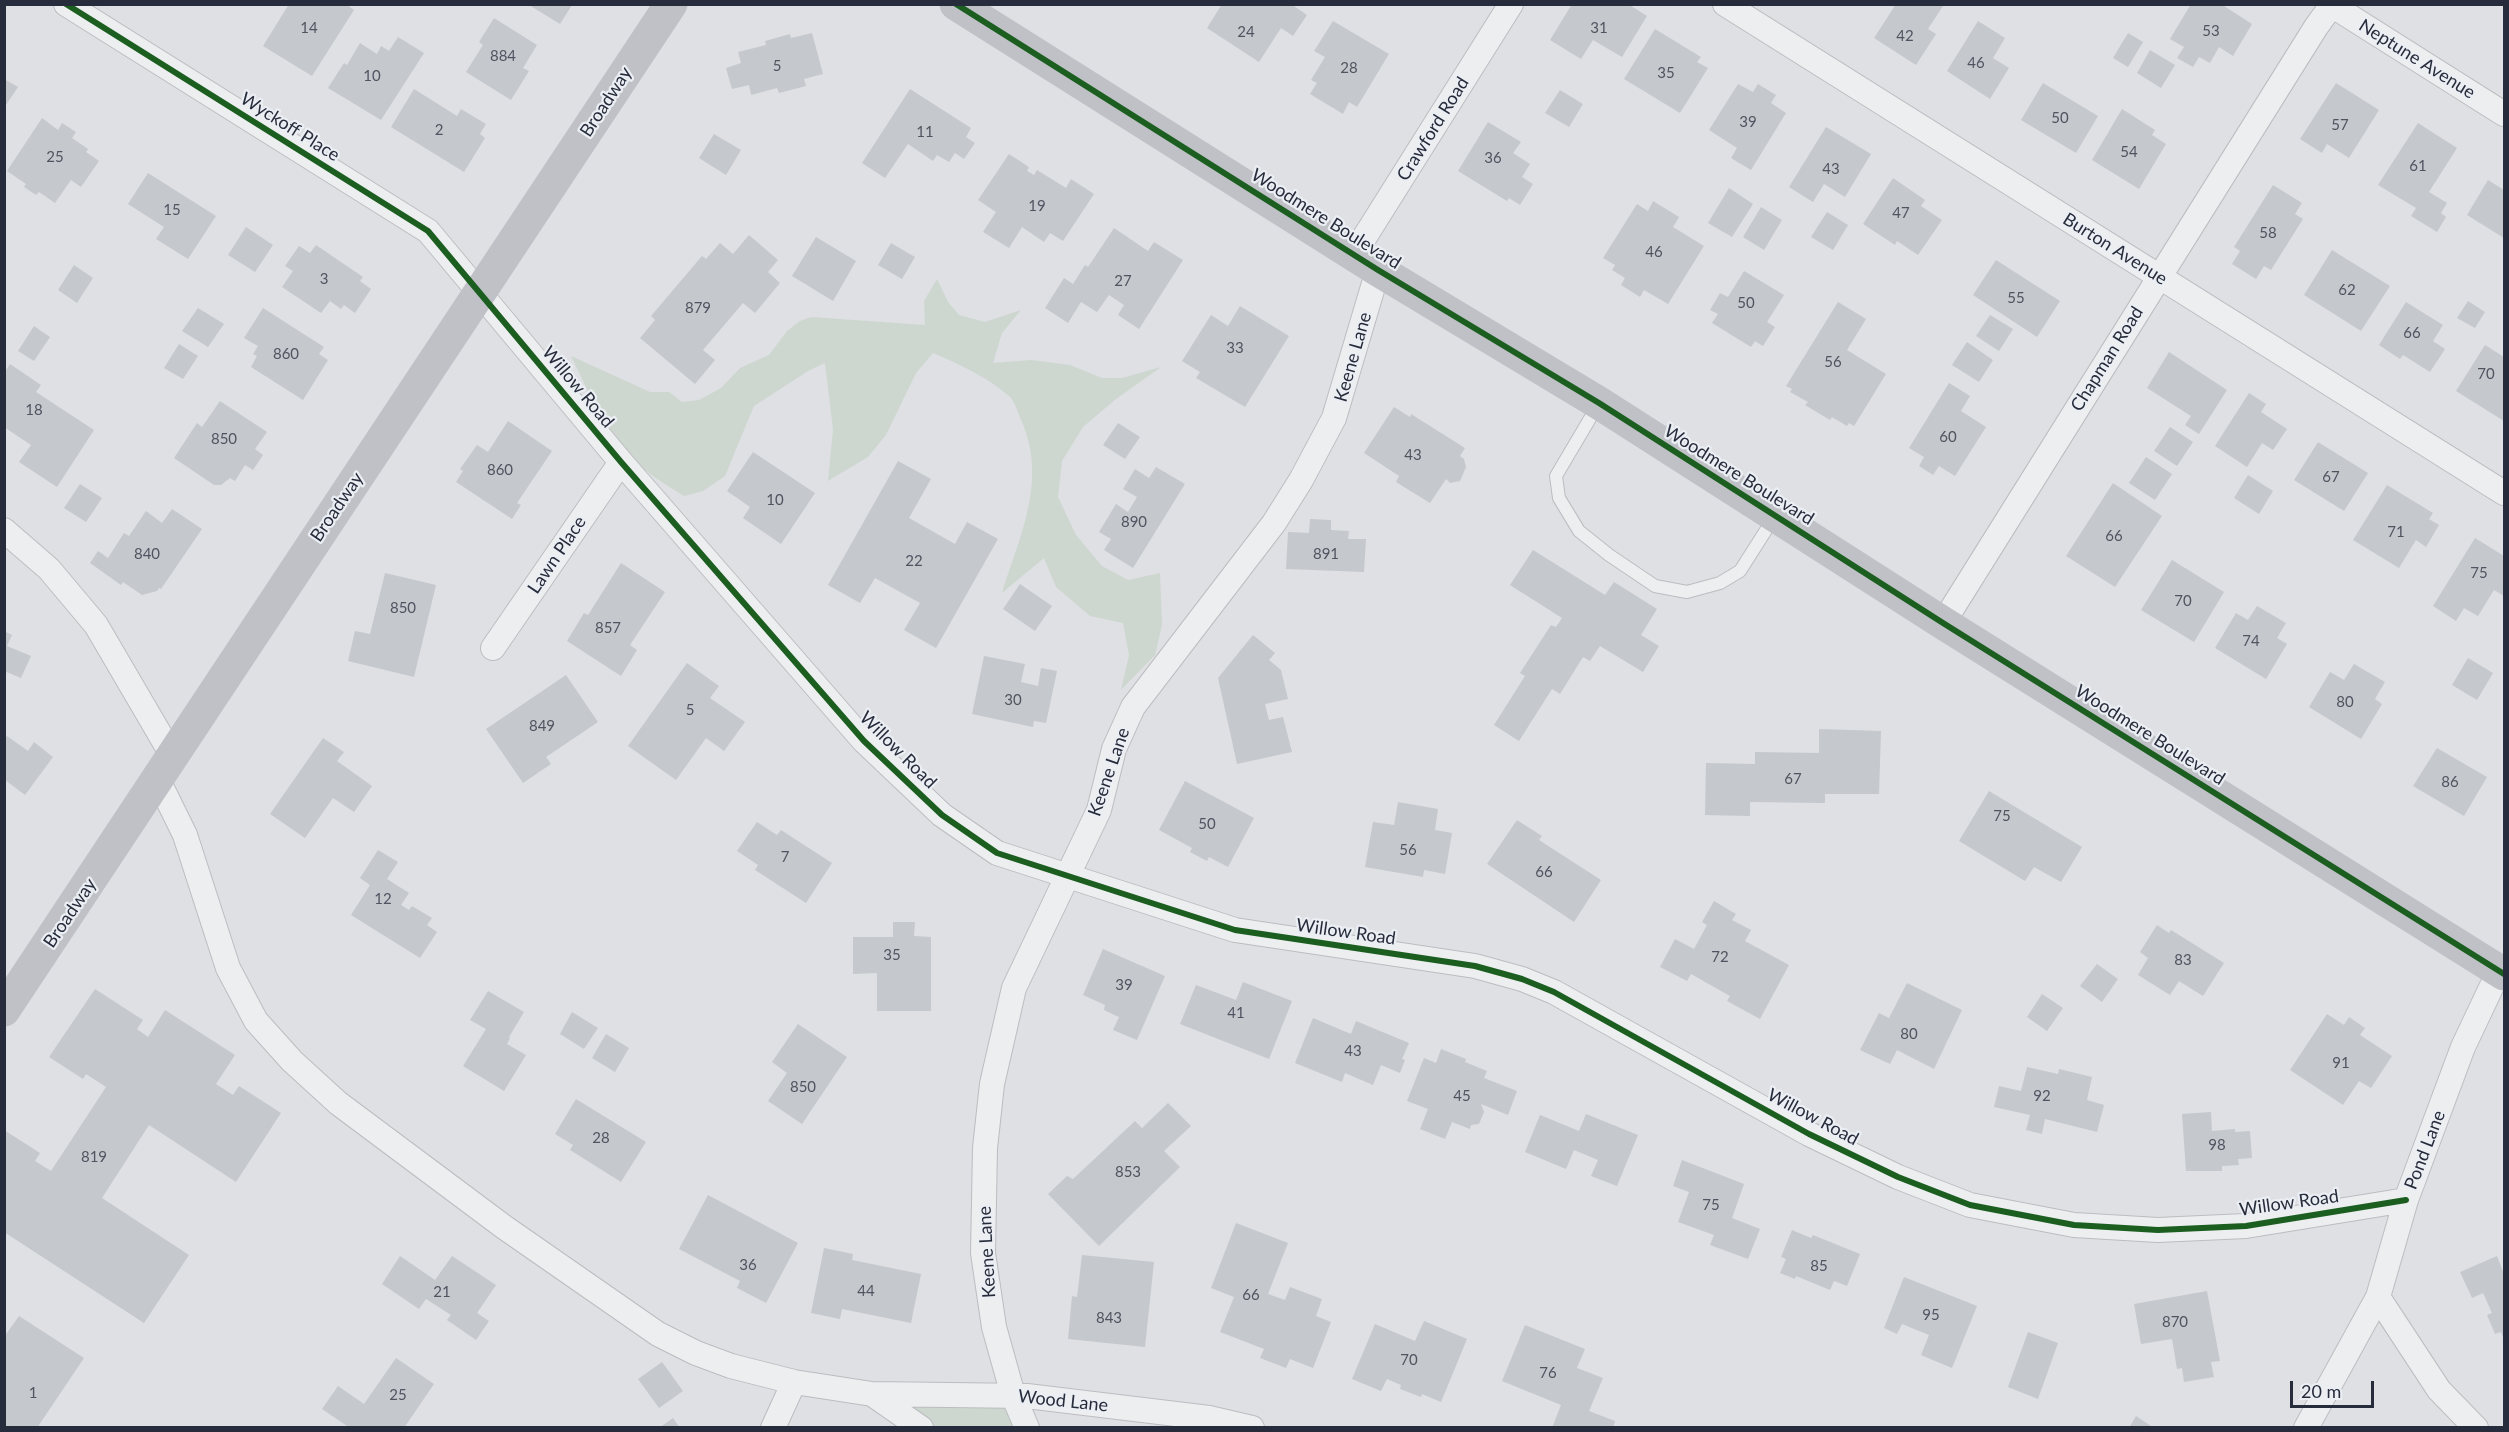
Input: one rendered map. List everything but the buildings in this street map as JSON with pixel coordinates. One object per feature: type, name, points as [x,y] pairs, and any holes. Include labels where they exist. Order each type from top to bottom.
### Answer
[{"type":"street","name":"Wyckoff Place","points":[[66,4],[428,231],[480,293]]},
{"type":"street","name":"Broadway","points":[[6,1006],[671,4]]},
{"type":"street","name":"Woodmere Boulevard","points":[[956,4],[1366,262],[1599,404],[1942,623],[2503,970]]},
{"type":"street","name":"Crawford Road","points":[[1366,262],[1511,4]]},
{"type":"street","name":"Burton Avenue","points":[[1725,4],[2505,493]]},
{"type":"street","name":"Chapman Road","points":[[1942,623],[2331,5]]},
{"type":"street","name":"Neptune Avenue","points":[[2331,5],[2505,114]]},
{"type":"street","name":"Keene Lane","points":[[1027,1428],[1013,1395],[994,1327],[983,1253],[986,1137],[992,1084],[1014,988],[1099,810],[1114,749],[1133,707],[1274,523],[1335,418],[1366,262]]},
{"type":"street","name":"Willow Road","points":[[480,293],[621,462],[864,741],[942,815],[996,853],[1234,930],[1475,966],[1522,979],[1554,992],[1809,1134],[1898,1177],[1970,1205],[2074,1225],[2158,1230],[2246,1226],[2406,1200]]},
{"type":"street","name":"Lawn Place","points":[[493,648],[621,462]]},
{"type":"street","points":[[4,530],[49,569],[96,625],[165,766],[228,968],[256,1021],[292,1061],[338,1103],[495,1220],[658,1334],[705,1357],[794,1382],[854,1389],[872,1394],[921,1428]]},
{"type":"street","name":"Pond Lane","points":[[2306,1428],[2378,1297],[2406,1200],[2463,1047],[2503,970]]},
{"type":"street","points":[[2378,1297],[2439,1390],[2476,1428]]},
{"type":"street","points":[[773,1428],[794,1382]]},
{"type":"street","name":"Wood Lane","points":[[872,1394],[1013,1395],[1209,1418],[1252,1428]]},
{"type":"lane","points":[[1599,404],[1556,476],[1559,498],[1580,531],[1609,555],[1655,586],[1687,592],[1720,583],[1740,571],[1775,516]]},
{"type":"shaded area","points":[[937,279],[948,302],[959,315],[985,322],[1021,310],[1002,333],[993,363],[1031,360],[1070,365],[1102,378],[1122,378],[1161,367],[1116,399],[1083,427],[1062,461],[1058,497],[1076,535],[1102,566],[1128,580],[1160,573],[1162,625],[1155,655],[1121,690],[1129,655],[1123,623],[1090,616],[1056,587],[1044,558],[1002,593],[1023,529],[1032,486],[1032,464],[1029,442],[1013,401],[982,377],[933,353],[916,373],[886,435],[868,457],[828,481],[833,429],[825,363],[808,371],[754,406],[725,476],[703,491],[684,496],[647,472],[618,443],[589,394],[571,356],[650,392],[669,392],[682,402],[699,400],[721,388],[740,368],[769,355],[787,331],[800,321],[811,317],[925,325],[924,301]]},
{"type":"shaded area","points":[[889,1400],[1007,1401],[1019,1427],[931,1427]]},
{"type":"cycle path","points":[[66,4],[428,231],[621,462],[864,741],[942,815],[997,853],[1235,930],[1475,966],[1522,979],[1554,992],[1809,1134],[1898,1177],[1970,1205],[2074,1225],[2158,1230],[2246,1226],[2406,1200]]},
{"type":"cycle path","points":[[956,4],[1378,270],[1599,403],[1943,623],[2504,974]]}]
